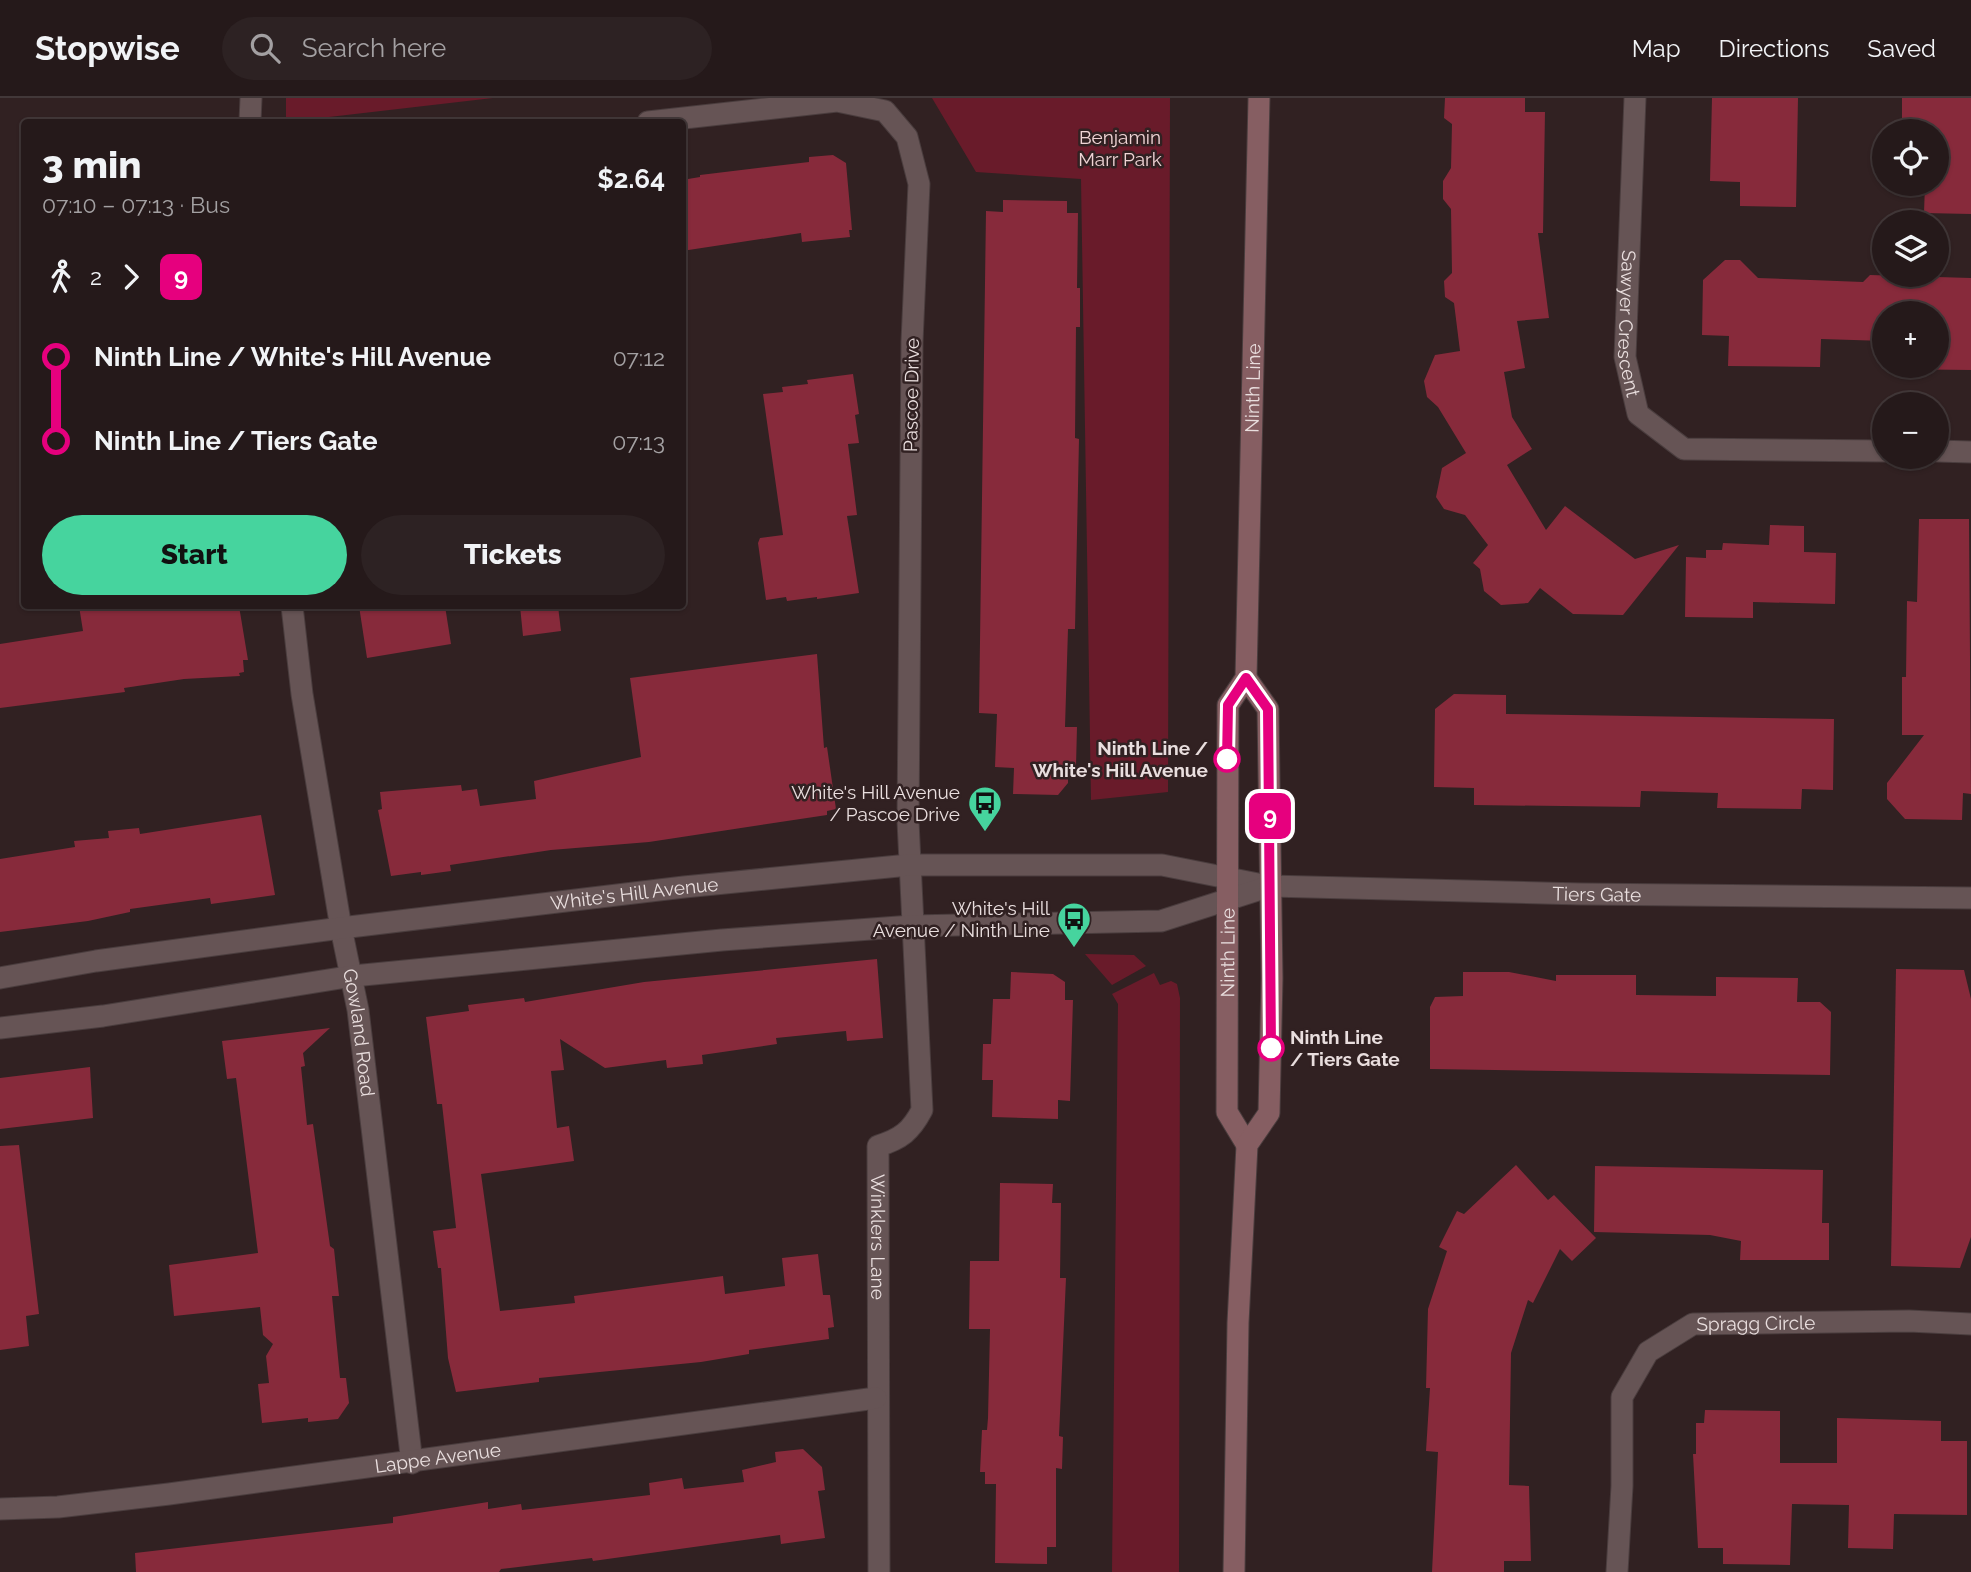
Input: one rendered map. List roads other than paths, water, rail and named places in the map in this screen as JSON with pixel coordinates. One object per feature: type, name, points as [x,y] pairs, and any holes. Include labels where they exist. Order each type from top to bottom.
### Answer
[{"type":"main road","name":"Ninth Line","points":[[1247,1145],[1227,1112],[1225,878],[1228,705],[1246,678],[1259,98]]},
{"type":"main road","points":[[1234,1572],[1238,1323],[1247,1145],[1269,1113],[1268,709],[1246,678]]},
{"type":"street","points":[[250,119],[251,98]]},
{"type":"street","name":"Sawyer Crescent","points":[[1635,98],[1625,358],[1638,414],[1684,449],[1872,451]]},
{"type":"street","name":"Pascoe Drive","points":[[675,119],[837,101],[885,111],[906,137],[919,184],[914,266],[908,576],[909,865],[912,926]]},
{"type":"street","points":[[1949,451],[1971,452]]},
{"type":"street","name":"Gowland Road","points":[[292,609],[302,694],[341,928],[353,976],[412,1463]]},
{"type":"street","name":"White's Hill Avenue","points":[[0,978],[96,961],[341,928],[684,887],[909,865],[1162,865],[1270,886]]},
{"type":"street","name":"Tiers Gate","points":[[1225,901],[1270,886],[1581,894],[1971,898]]},
{"type":"street","points":[[0,1028],[103,1016],[353,976],[722,940],[912,926],[1161,921],[1225,901]]},
{"type":"street","name":"Winklers Lane","points":[[879,1572],[876,1398],[878,1146],[893,1142],[912,1129],[922,1110],[912,926]]},
{"type":"street","name":"Spragg Circle","points":[[1617,1572],[1622,1486],[1622,1397],[1648,1352],[1693,1324],[1909,1321],[1971,1324]]},
{"type":"street","name":"Lappe Avenue","points":[[0,1509],[58,1507],[412,1463],[876,1398]]},
{"type":"place","name":"Ninth Line / White's Hill Avenue","points":[[1227,759]]},
{"type":"place","name":"White's Hill Avenue / Pascoe Drive","points":[[985,833]]},
{"type":"place","name":"White's Hill Avenue / Ninth Line","points":[[1074,949]]},
{"type":"place","name":"Ninth Line / Tiers Gate","points":[[1271,1048]]},
{"type":"park label","name":"Benjamin Marr Park","points":[[1120,148]]}]
